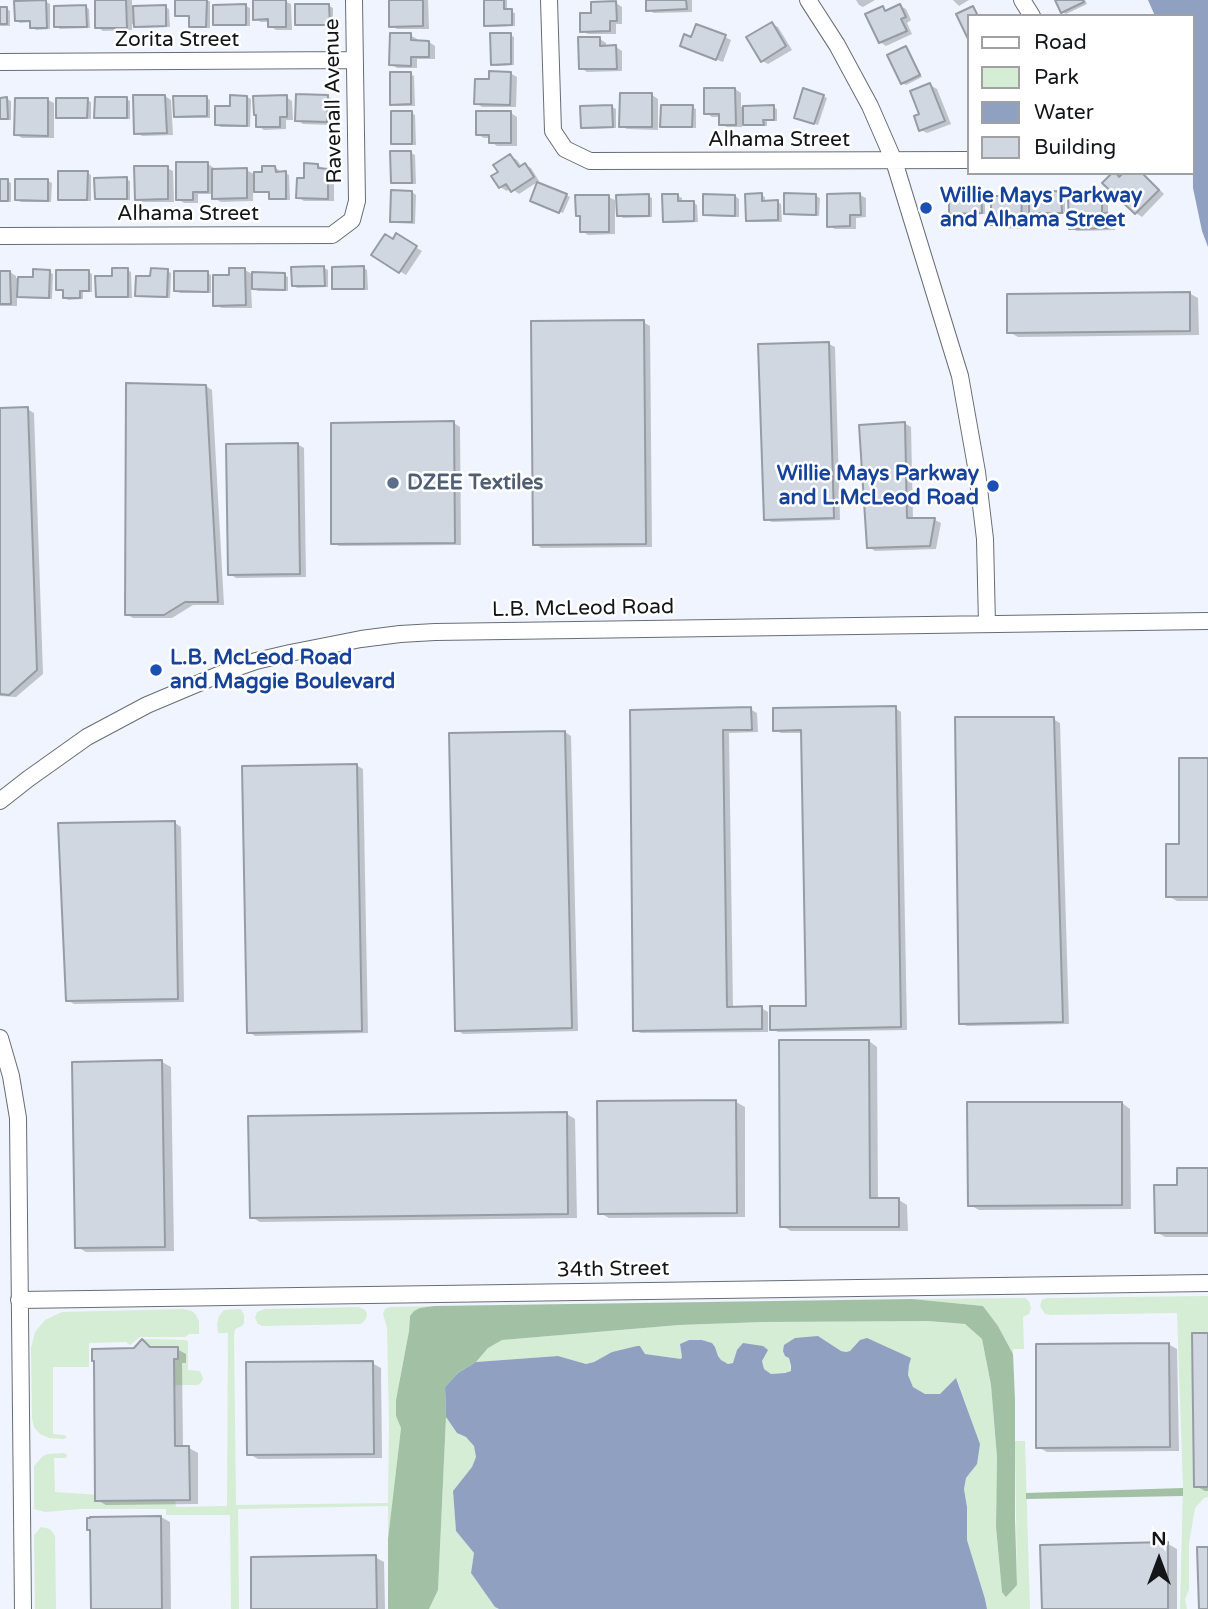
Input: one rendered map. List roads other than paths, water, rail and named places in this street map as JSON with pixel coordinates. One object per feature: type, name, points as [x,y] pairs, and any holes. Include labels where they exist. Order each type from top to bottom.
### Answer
[{"type":"street","name":"Ravenall Avenue","points":[[354,0],[357,201]]},
{"type":"street","name":"Alhama Street","points":[[549,0],[553,131],[565,149],[590,161],[967,160]]},
{"type":"street","points":[[808,0],[870,106],[894,161],[960,376],[977,472],[985,539],[987,624]]},
{"type":"street","name":"Zorita Street","points":[[0,62],[354,60]]},
{"type":"street","name":"Alhama Street","points":[[0,236],[332,235],[352,220],[357,201]]},
{"type":"street","name":"L.B. McLeod Road","points":[[0,801],[87,737],[147,705],[230,670],[290,653],[361,639],[435,632],[1208,621]]},
{"type":"street","points":[[0,1038],[11,1076],[18,1118],[23,1609]]},
{"type":"street","name":"34th Street","points":[[19,1300],[1208,1283]]},
{"type":"water","points":[[1148,0],[1208,0],[1208,247],[1193,188],[1194,14],[1154,14]]},
{"type":"water","points":[[818,1336],[846,1352],[860,1340],[867,1338],[911,1358],[908,1375],[913,1387],[925,1394],[940,1394],[956,1378],[980,1444],[977,1464],[966,1478],[964,1489],[967,1540],[987,1609],[495,1607],[471,1573],[474,1553],[456,1531],[453,1491],[472,1467],[476,1457],[474,1446],[466,1437],[457,1433],[446,1417],[445,1387],[458,1373],[476,1362],[558,1356],[586,1364],[612,1352],[637,1346],[640,1346],[645,1354],[681,1359],[680,1344],[689,1340],[702,1340],[712,1343],[721,1360],[728,1364],[733,1363],[737,1350],[743,1343],[763,1346],[768,1350],[762,1361],[764,1369],[771,1374],[785,1373],[791,1371],[791,1366],[783,1351],[784,1345],[795,1338]]},
{"type":"place","name":"Willie Mays Parkway and Alhama Street","points":[[926,208]]},
{"type":"place","name":"DZEE Textiles","points":[[393,483]]},
{"type":"place","name":"Willie Mays Parkway and L.McLeod Road","points":[[993,486]]},
{"type":"place","name":"L.B. McLeod Road and Maggie Boulevard","points":[[156,670]]}]
